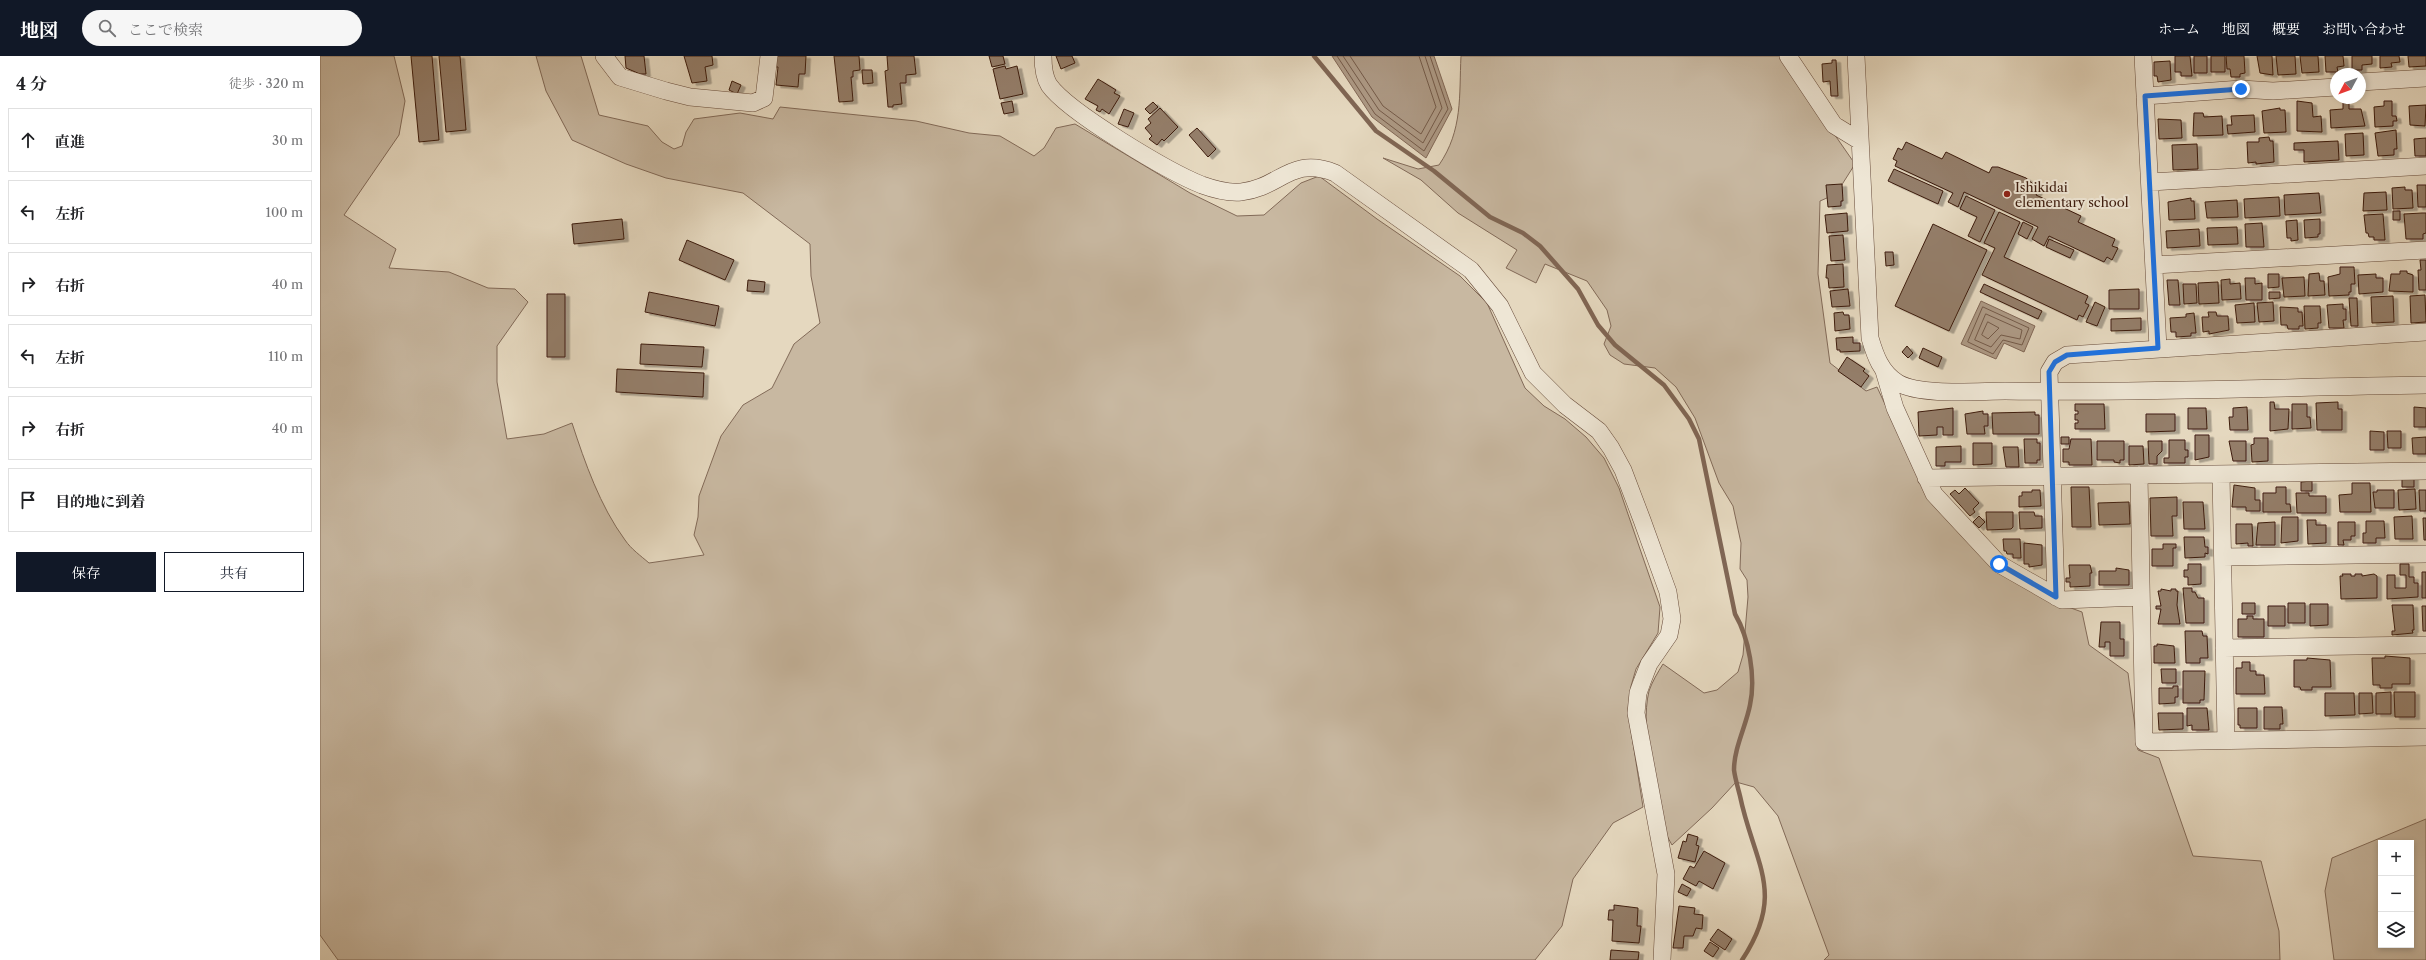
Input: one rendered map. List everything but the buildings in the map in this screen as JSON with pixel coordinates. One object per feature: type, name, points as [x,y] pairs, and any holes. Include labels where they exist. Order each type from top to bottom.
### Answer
[{"type":"street","points":[[604,56],[620,77],[690,97],[753,103],[764,98],[769,56]]},
{"type":"street","points":[[1043,56],[1045,74],[1049,84],[1059,96],[1087,118],[1156,160],[1202,185],[1240,192],[1257,188],[1304,167],[1320,167],[1336,173],[1471,270],[1500,306],[1533,373],[1565,405],[1599,431],[1611,448],[1623,470],[1668,592],[1672,619],[1669,635],[1649,664],[1642,682],[1638,694],[1636,713],[1666,874],[1662,960]]},
{"type":"street","points":[[1788,56],[1834,125],[1860,141]]},
{"type":"street","points":[[1856,56],[1870,338],[1876,358],[1884,371],[1895,408],[1934,494],[1999,564],[2062,600],[2141,597]]},
{"type":"street","points":[[2143,56],[2158,348]]},
{"type":"street","points":[[2366,82],[2426,78]]},
{"type":"street","points":[[2145,96],[2241,89],[2273,91],[2330,87]]},
{"type":"street","points":[[2150,182],[2426,166]]},
{"type":"street","points":[[2154,265],[2426,250]]},
{"type":"street","points":[[2056,597],[2051,478],[2049,372],[2055,362],[2067,355],[2426,332]]},
{"type":"street","points":[[1884,371],[1898,383],[1920,390],[2050,392],[2426,385]]},
{"type":"street","points":[[1926,478],[2051,478],[2426,470]]},
{"type":"street","points":[[2221,474],[2226,740]]},
{"type":"street","points":[[2139,475],[2144,742],[2426,737]]},
{"type":"street","points":[[2223,557],[2426,554]]},
{"type":"street","points":[[2224,648],[2426,645]]},
{"type":"shaded area","points":[[320,56],[394,56],[405,101],[399,135],[344,215],[396,249],[389,268],[449,272],[488,288],[515,289],[528,302],[497,346],[497,382],[507,439],[544,434],[572,423],[594,484],[608,513],[627,543],[649,563],[704,555],[694,535],[698,517],[699,496],[721,436],[743,405],[772,388],[794,344],[820,323],[811,276],[810,244],[743,193],[666,178],[626,164],[572,140],[546,91],[536,56],[581,56],[599,115],[648,126],[662,142],[674,149],[682,146],[686,132],[694,119],[740,113],[773,119],[780,107],[916,121],[969,133],[1000,136],[1034,156],[1044,148],[1056,128],[1075,124],[1190,193],[1237,216],[1264,215],[1301,183],[1319,176],[1377,219],[1460,276],[1487,303],[1525,388],[1544,406],[1565,419],[1586,437],[1604,458],[1619,488],[1660,607],[1658,633],[1636,669],[1631,686],[1628,711],[1643,807],[1613,823],[1573,879],[1562,926],[1535,960],[338,960],[320,935]]},
{"type":"shaded area","points":[[1461,56],[1780,56],[1855,164],[1836,194],[1820,201],[1818,274],[1830,363],[1866,391],[1877,387],[1909,456],[1947,512],[2046,599],[2082,612],[2089,645],[2128,673],[2138,750],[2159,758],[2193,856],[2261,861],[2279,931],[2280,960],[1824,960],[1829,955],[1778,816],[1754,787],[1736,782],[1712,808],[1672,845],[1667,836],[1648,744],[1646,725],[1649,691],[1663,664],[1704,693],[1717,690],[1738,672],[1743,655],[1748,597],[1747,580],[1740,569],[1741,543],[1733,506],[1719,483],[1695,418],[1676,387],[1655,368],[1624,364],[1610,355],[1604,344],[1611,326],[1607,310],[1587,281],[1545,264],[1536,283],[1506,268],[1517,250],[1458,213],[1421,180],[1383,158],[1418,169],[1439,165],[1447,152],[1456,126]]},
{"type":"shaded area","points":[[2426,819],[2426,960],[2334,960],[2325,891],[2332,858]]},
{"type":"water","points":[[1332,56],[1434,56],[1452,109],[1426,158],[1372,117]]},
{"type":"water","points":[[1981,301],[2035,326],[2024,352],[2004,343],[1996,359],[1961,344]]},
{"type":"waterway","points":[[1314,56],[1376,131],[1434,171],[1490,217],[1523,233],[1540,246],[1578,289],[1598,325],[1615,345],[1664,385],[1689,419],[1699,439],[1735,614],[1744,634],[1752,670],[1752,694],[1738,745],[1734,770],[1746,820],[1759,860],[1765,896],[1763,915],[1755,936],[1742,960]]},
{"type":"place","name":"Ishikidai elementary school","points":[[2007,194]]},
{"type":"route","points":[[1999,564],[2056,597],[2051,478],[2049,372],[2055,362],[2067,355],[2158,348],[2145,96],[2241,89]]}]
